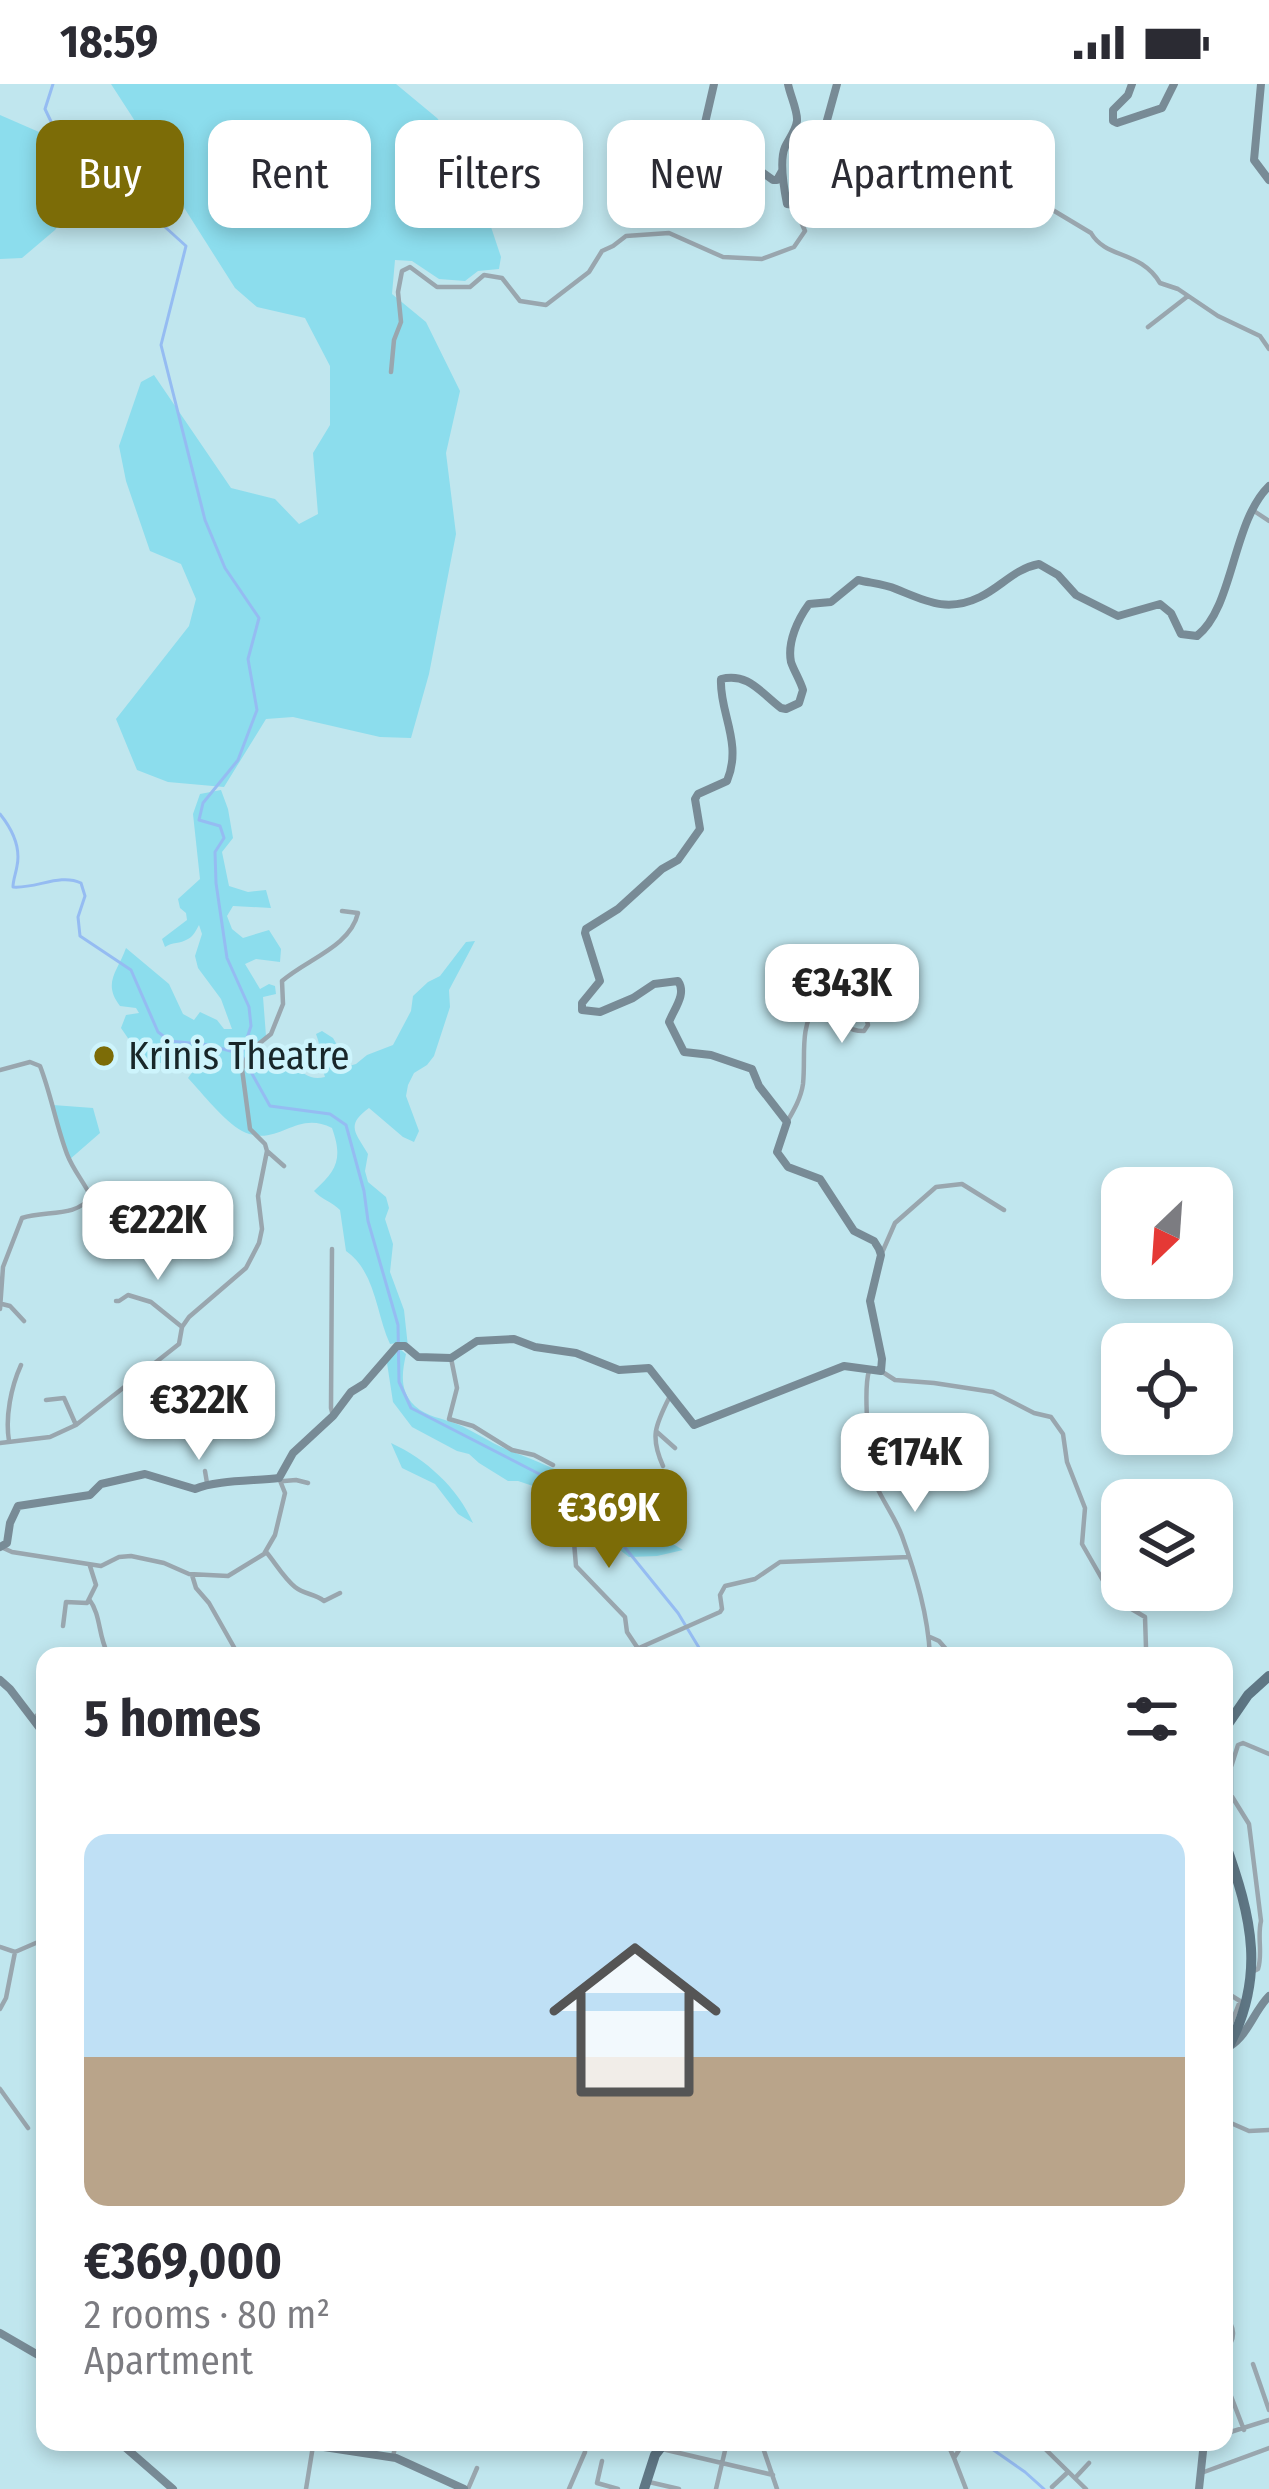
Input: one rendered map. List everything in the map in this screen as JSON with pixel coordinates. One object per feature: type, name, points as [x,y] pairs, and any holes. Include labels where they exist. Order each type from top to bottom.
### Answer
[{"type":"main road","points":[[1233,1717],[1269,1676]]},
{"type":"main road","points":[[1233,1868],[1249,1918],[1252,1971],[1245,2007],[1233,2033]]},
{"type":"main road","points":[[645,2485],[659,2451]]},
{"type":"street","points":[[706,120],[714,84]]},
{"type":"street","points":[[765,175],[777,180],[797,124],[788,84]]},
{"type":"street","points":[[827,120],[838,84]]},
{"type":"street","points":[[1132,84],[1113,110],[1117,123],[1162,108],[1174,84]]},
{"type":"street","points":[[1261,84],[1254,160],[1269,180]]},
{"type":"street","points":[[782,171],[789,204]]},
{"type":"street","points":[[1055,211],[1091,233],[1094,241],[1152,270],[1160,283],[1260,336],[1269,349]]},
{"type":"street","points":[[391,371],[401,322],[398,292],[402,271],[410,267],[437,287],[470,287],[484,275],[502,278],[520,301],[546,305],[589,272],[602,251],[626,236],[669,233],[723,257],[762,260],[794,248],[804,228]]},
{"type":"street","points":[[1148,327],[1188,296]]},
{"type":"street","points":[[787,1122],[752,1069],[680,1048],[669,1022],[682,994],[678,981],[654,984],[600,1012],[581,1008],[600,981],[585,933],[588,925],[618,909],[678,860],[700,829],[698,794],[724,784],[729,776],[733,753],[721,679],[731,676],[750,682],[787,709],[799,703],[803,690],[790,649],[806,606],[836,600],[858,580],[893,587],[929,604],[949,604],[984,596],[1015,573],[1039,564],[1058,575],[1076,595],[1118,616],[1160,604],[1171,613],[1181,634],[1197,635],[1207,628],[1252,509],[1269,486]]},
{"type":"street","points":[[1252,509],[1269,521]]},
{"type":"street","points":[[0,1443],[50,1437],[76,1425],[178,1344],[189,1317],[246,1268],[260,1243],[258,1196],[267,1151],[250,1129],[242,1069],[250,1051],[271,1034],[280,1015],[282,981],[349,935],[358,914],[342,911]]},
{"type":"street","points":[[856,974],[868,1025],[856,1031],[816,1004],[803,1037],[802,1090],[777,1152],[788,1167],[820,1179],[854,1231],[874,1241],[881,1255]]},
{"type":"street","points":[[0,1070],[38,1063],[67,1154],[91,1197],[76,1209],[22,1218],[3,1268],[1,1306],[10,1306],[24,1321]]},
{"type":"street","points":[[267,1151],[284,1166]]},
{"type":"street","points":[[881,1371],[870,1300],[895,1223],[936,1186],[962,1184],[1004,1210]]},
{"type":"street","points":[[332,1249],[333,1416]]},
{"type":"street","points":[[116,1301],[128,1295],[147,1300],[182,1327]]},
{"type":"street","points":[[0,1547],[103,1566],[129,1556],[192,1575],[228,1576],[266,1552],[285,1492],[280,1480],[292,1455],[399,1346],[418,1357],[451,1358],[477,1341],[514,1339],[576,1353],[619,1370],[649,1368],[697,1425],[844,1366],[881,1371],[895,1380],[993,1392],[1051,1417],[1063,1434],[1067,1462],[1084,1508],[1082,1544],[1113,1598],[1145,1617],[1146,1647]]},
{"type":"street","points":[[451,1358],[458,1388],[449,1419],[553,1466]]},
{"type":"street","points":[[9,1441],[8,1417],[20,1365]]},
{"type":"street","points":[[869,1371],[865,1394],[874,1479],[909,1557],[930,1647]]},
{"type":"street","points":[[663,1466],[654,1443],[670,1396]]},
{"type":"street","points":[[46,1400],[64,1399],[76,1425]]},
{"type":"street","points":[[656,1431],[675,1448]]},
{"type":"street","points":[[205,1471],[207,1483]]},
{"type":"street","points":[[0,1547],[8,1541],[4,1527],[18,1506],[90,1495],[107,1482],[150,1474],[195,1490],[207,1483],[308,1483]]},
{"type":"street","points":[[541,1513],[574,1542],[576,1566],[625,1617],[627,1632],[639,1647]]},
{"type":"street","points":[[266,1552],[302,1592],[323,1601],[340,1593]]},
{"type":"street","points":[[642,1647],[720,1612],[724,1586],[755,1580],[780,1562],[909,1557]]},
{"type":"street","points":[[63,1626],[66,1601],[87,1603],[96,1586],[90,1564]]},
{"type":"street","points":[[192,1575],[234,1647]]},
{"type":"street","points":[[89,1599],[98,1613],[104,1647]]},
{"type":"street","points":[[929,1637],[944,1647]]},
{"type":"street","points":[[0,1680],[36,1725]]},
{"type":"street","points":[[32,1721],[36,1716]]},
{"type":"street","points":[[1233,1760],[1238,1744],[1269,1754]]},
{"type":"street","points":[[1233,1797],[1249,1824],[1261,1921],[1260,1963],[1252,1971]]},
{"type":"street","points":[[0,1947],[15,1952],[36,1943]]},
{"type":"street","points":[[0,2009],[15,1952]]},
{"type":"street","points":[[1233,2044],[1269,1996]]},
{"type":"street","points":[[1233,1997],[1240,2001],[1233,2024]]},
{"type":"street","points":[[0,2089],[28,2128]]},
{"type":"street","points":[[1233,2124],[1249,2131],[1269,2130]]},
{"type":"street","points":[[0,2332],[36,2354]]},
{"type":"street","points":[[1253,2364],[1269,2410]]},
{"type":"street","points":[[1233,2401],[1244,2429]]},
{"type":"street","points":[[1233,2432],[1269,2420]]},
{"type":"street","points":[[1199,2474],[1269,2448]]},
{"type":"street","points":[[129,2451],[173,2489]]},
{"type":"street","points":[[306,2489],[312,2451]]},
{"type":"street","points":[[349,2451],[393,2457],[466,2489],[476,2468]]},
{"type":"street","points":[[393,2457],[394,2451]]},
{"type":"street","points":[[682,2451],[773,2475]]},
{"type":"street","points":[[716,2489],[725,2451]]},
{"type":"street","points":[[764,2451],[778,2489]]},
{"type":"street","points":[[950,2451],[966,2489]]},
{"type":"street","points":[[954,2458],[958,2451]]},
{"type":"street","points":[[1047,2451],[1086,2489]]},
{"type":"street","points":[[1199,2489],[1203,2451]]},
{"type":"street","points":[[569,2489],[585,2452]]},
{"type":"street","points":[[602,2461],[597,2483],[618,2489]]},
{"type":"street","points":[[1075,2478],[1089,2463]]},
{"type":"street","points":[[1052,2487],[1068,2472]]},
{"type":"street","points":[[645,2485],[679,2489]]},
{"type":"shaded area","points":[[111,84],[396,84],[439,120],[395,120],[395,228],[491,228],[501,257],[499,269],[478,271],[465,281],[439,279],[412,261],[395,260],[392,294],[426,322],[460,391],[446,453],[456,534],[429,674],[411,738],[380,737],[293,717],[266,719],[224,787],[168,782],[137,770],[116,719],[189,626],[196,599],[181,564],[150,551],[126,481],[119,446],[141,382],[154,375],[231,488],[275,499],[299,524],[318,514],[313,453],[330,425],[330,366],[305,318],[257,307],[235,288],[184,208],[184,120],[133,118]]},
{"type":"shaded area","points":[[0,115],[36,131],[36,228],[56,228],[22,258],[0,259]]},
{"type":"shaded area","points":[[221,790],[233,838],[222,852],[229,886],[248,892],[266,890],[271,908],[233,906],[227,916],[232,929],[243,938],[269,930],[281,949],[280,962],[256,959],[245,964],[260,989],[269,984],[275,986],[276,994],[263,997],[266,1036],[245,1057],[252,1073],[281,1047],[304,1074],[325,1077],[316,1034],[322,1031],[333,1038],[349,1066],[393,1045],[411,1011],[413,996],[440,976],[466,942],[475,941],[449,990],[450,1007],[434,1056],[408,1085],[406,1096],[419,1131],[414,1142],[369,1108],[355,1125],[368,1154],[368,1182],[386,1197],[389,1208],[385,1219],[393,1244],[390,1272],[404,1310],[408,1347],[390,1344],[364,1270],[346,1251],[340,1210],[314,1191],[336,1163],[332,1128],[307,1123],[266,1135],[242,1131],[188,1078],[191,1063],[145,1063],[121,1028],[126,1015],[139,1013],[136,1008],[120,1006],[112,990],[126,948],[169,984],[183,1014],[194,1020],[200,1012],[224,1029],[232,1029],[221,999],[198,968],[199,925],[185,941],[165,947],[162,939],[187,920],[178,899],[200,879],[193,814],[200,794]]},
{"type":"shaded area","points":[[53,1105],[93,1108],[100,1133],[69,1160]]},
{"type":"shaded area","points":[[401,1350],[406,1354],[404,1388],[420,1410],[565,1474],[601,1513],[619,1520],[640,1539],[665,1539],[683,1550],[629,1557],[542,1489],[508,1481],[469,1454],[412,1427],[393,1402],[387,1363]]},
{"type":"shaded area","points":[[391,1443],[440,1476],[473,1523],[458,1514],[435,1484],[402,1468]]},
{"type":"waterway","points":[[53,84],[45,109],[56,132],[83,152],[101,181],[143,207],[186,246],[161,345],[205,520],[225,568],[259,618],[248,659],[257,710],[238,760],[203,803],[199,820],[220,826],[224,838],[215,852],[216,883],[227,958],[249,1007],[251,1026],[242,1053]]},
{"type":"waterway","points":[[0,814],[17,845],[13,887],[65,880],[81,883],[85,896],[78,917],[80,936],[131,970],[158,1032],[170,1041],[241,1054],[270,1106],[330,1114],[346,1125],[398,1325],[399,1382],[411,1408],[584,1497],[678,1613],[699,1647]]},
{"type":"waterway","points":[[995,2451],[1044,2489]]},
{"type":"place","name":"Krinis Theatre","points":[[104,1056]]}]
